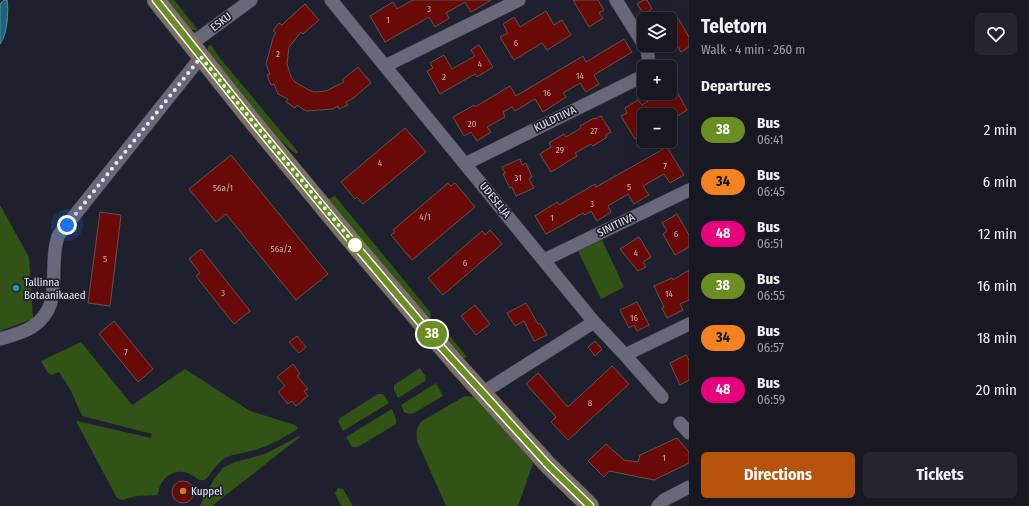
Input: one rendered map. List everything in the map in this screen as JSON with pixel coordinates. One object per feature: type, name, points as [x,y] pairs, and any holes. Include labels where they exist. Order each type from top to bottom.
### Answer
[{"type":"main road","points":[[156,0],[249,117],[344,232],[482,393],[548,465],[590,506]]},
{"type":"street","name":"ESKU","points":[[0,339],[32,328],[44,317],[52,303],[55,251],[58,236],[196,51],[251,0]]},
{"type":"street","name":"UDESELJA","points":[[331,0],[594,322],[662,397]]},
{"type":"street","points":[[385,66],[519,0]]},
{"type":"street","points":[[616,0],[637,34]]},
{"type":"street","name":"KULDTIIVA","points":[[465,164],[637,78]]},
{"type":"street","name":"SINITIIVA","points":[[544,260],[689,190]]},
{"type":"street","points":[[482,393],[594,322]]},
{"type":"street","points":[[625,355],[689,324]]},
{"type":"street","points":[[680,423],[689,433]]},
{"type":"street","points":[[658,506],[664,500],[689,487]]},
{"type":"green space","points":[[164,0],[174,0],[198,30],[191,30]]},
{"type":"green space","points":[[211,45],[219,57],[298,152],[296,154],[263,124],[208,52],[208,46]]},
{"type":"green space","points":[[335,196],[430,312],[430,318],[428,319],[328,199]]},
{"type":"green space","name":"Tallinna Botaanikaaed","points":[[0,205],[29,257],[33,319],[0,331]]},
{"type":"green space","points":[[602,240],[624,287],[601,299],[578,251]]},
{"type":"green space","points":[[435,322],[440,324],[467,357],[463,359],[433,324]]},
{"type":"green space","points":[[81,342],[132,405],[185,369],[250,411],[295,425],[298,428],[268,445],[225,458],[204,480],[198,479],[188,473],[177,472],[168,476],[164,480],[159,489],[158,495],[136,496],[122,500],[117,498],[77,421],[151,438],[152,434],[82,416],[71,391],[59,372],[52,375],[48,373],[41,361]]},
{"type":"green space","points":[[420,368],[426,377],[425,381],[398,398],[394,390],[394,385]]},
{"type":"green space","points":[[436,383],[443,396],[414,413],[409,414],[404,412],[401,405]]},
{"type":"green space","points":[[378,394],[383,394],[389,403],[343,431],[338,421],[340,418]]},
{"type":"green space","points":[[465,396],[479,399],[531,458],[533,463],[518,506],[446,506],[417,441],[417,430],[422,421]]},
{"type":"green space","points":[[392,409],[396,419],[396,424],[358,447],[352,447],[346,437]]},
{"type":"green space","points":[[299,436],[300,437],[212,506],[200,506],[214,479],[224,467],[235,462],[265,454]]},
{"type":"green space","points":[[338,488],[343,489],[353,506],[341,506],[335,493]]},
{"type":"water","points":[[4,0],[7,0],[8,17],[6,29],[0,44],[0,4]]},
{"type":"building","points":[[413,0],[491,0],[471,12],[465,2],[446,13],[449,18],[435,27],[429,17],[385,42],[370,16],[393,2],[397,9]]},
{"type":"building","points":[[573,0],[598,0],[604,10],[599,13],[603,18],[589,27]]},
{"type":"building","points":[[643,0],[647,0],[652,9],[647,12],[643,12],[637,4]]},
{"type":"building","points":[[305,4],[319,20],[303,34],[301,32],[289,47],[287,64],[291,77],[295,82],[314,92],[326,91],[344,82],[342,80],[358,67],[371,83],[352,99],[346,102],[348,105],[339,109],[338,106],[333,109],[306,111],[297,105],[295,108],[286,102],[288,99],[278,94],[274,84],[271,85],[267,75],[270,74],[266,64],[273,38],[276,33],[273,31],[279,23],[282,25]]},
{"type":"building","points":[[546,11],[554,25],[562,20],[571,35],[547,50],[542,43],[514,60],[500,37],[508,33],[503,24],[514,17],[520,27]]},
{"type":"building","points":[[677,19],[689,37],[689,47],[681,52],[677,45]]},
{"type":"building","points":[[624,39],[632,52],[594,75],[599,84],[586,92],[580,83],[563,93],[566,97],[543,112],[535,99],[515,111],[512,107],[503,112],[505,117],[487,127],[491,132],[477,141],[471,132],[464,136],[453,117],[474,105],[475,107],[510,86],[516,96],[583,56],[586,62]]},
{"type":"building","points":[[479,45],[493,67],[477,77],[475,74],[440,94],[427,71],[433,68],[430,63],[444,55],[452,69],[475,56],[471,50]]},
{"type":"building","points":[[677,92],[687,110],[677,116],[677,108],[637,108],[637,138],[635,139],[621,116],[627,113],[625,108],[638,100],[642,105],[650,100],[677,100]]},
{"type":"building","points":[[601,116],[611,132],[606,135],[607,137],[593,146],[591,144],[575,153],[577,156],[551,172],[540,154],[551,147],[549,143],[564,134],[566,137],[581,128],[580,126],[594,118],[595,119]]},
{"type":"building","points":[[405,128],[426,152],[363,204],[357,197],[355,199],[341,182]]},
{"type":"building","points":[[665,148],[668,148],[684,175],[670,183],[664,174],[643,186],[649,195],[634,204],[628,194],[608,206],[611,212],[597,221],[591,211],[585,215],[583,213],[546,234],[535,216],[557,202],[559,205],[595,184],[596,187]]},
{"type":"building","points":[[231,155],[328,274],[296,300],[226,214],[216,222],[189,189]]},
{"type":"building","points":[[520,159],[522,165],[526,163],[532,177],[529,179],[534,188],[516,196],[503,174],[505,173],[502,167]]},
{"type":"building","points":[[448,183],[451,186],[455,183],[475,207],[412,260],[391,235],[395,232],[393,230]]},
{"type":"building","points":[[100,212],[121,215],[110,306],[88,303]]},
{"type":"building","points":[[677,214],[689,235],[689,247],[675,255],[663,234],[667,231],[662,223]]},
{"type":"building","points":[[490,230],[502,244],[443,295],[428,278],[482,231],[485,235]]},
{"type":"building","points":[[639,237],[651,257],[643,262],[646,267],[638,271],[620,249]]},
{"type":"building","points":[[201,249],[250,311],[234,324],[196,276],[200,273],[189,259]]},
{"type":"building","points":[[689,270],[689,300],[680,304],[683,310],[667,318],[662,308],[664,307],[654,286],[672,278],[673,280]]},
{"type":"building","points":[[637,302],[649,325],[637,331],[634,325],[629,328],[620,310]]},
{"type":"building","points":[[526,303],[538,324],[540,323],[547,335],[534,341],[524,321],[515,326],[507,313]]},
{"type":"building","points":[[475,305],[490,324],[476,335],[461,316]]},
{"type":"building","points":[[114,321],[153,369],[138,382],[99,334]]},
{"type":"building","points":[[297,336],[306,347],[299,353],[289,342]]},
{"type":"building","points":[[595,341],[602,349],[595,356],[588,347]]},
{"type":"building","points":[[686,355],[689,360],[689,380],[680,385],[670,363]]},
{"type":"building","points":[[293,364],[300,374],[297,376],[308,389],[304,391],[308,396],[296,406],[292,401],[288,404],[278,392],[285,386],[277,377]]},
{"type":"building","points":[[612,366],[629,384],[568,440],[551,422],[556,417],[526,384],[538,373],[568,407]]},
{"type":"building","points":[[677,438],[689,452],[689,463],[654,480],[609,471],[604,477],[588,461],[606,444],[624,460],[638,462],[640,455]]},
{"type":"building","name":"Kuppel","points":[[183,481],[191,484],[194,492],[191,500],[183,503],[175,500],[172,492],[175,484]]},
{"type":"bus line","name":"38","points":[[156,0],[258,128],[442,348],[548,465],[590,506]]},
{"type":"place","name":"Tallinna Botaanikaaed","points":[[16,288]]},
{"type":"place","name":"Kuppel","points":[[183,491]]},
{"type":"route","points":[[67,225],[201,57],[357,247],[355,245]]}]
